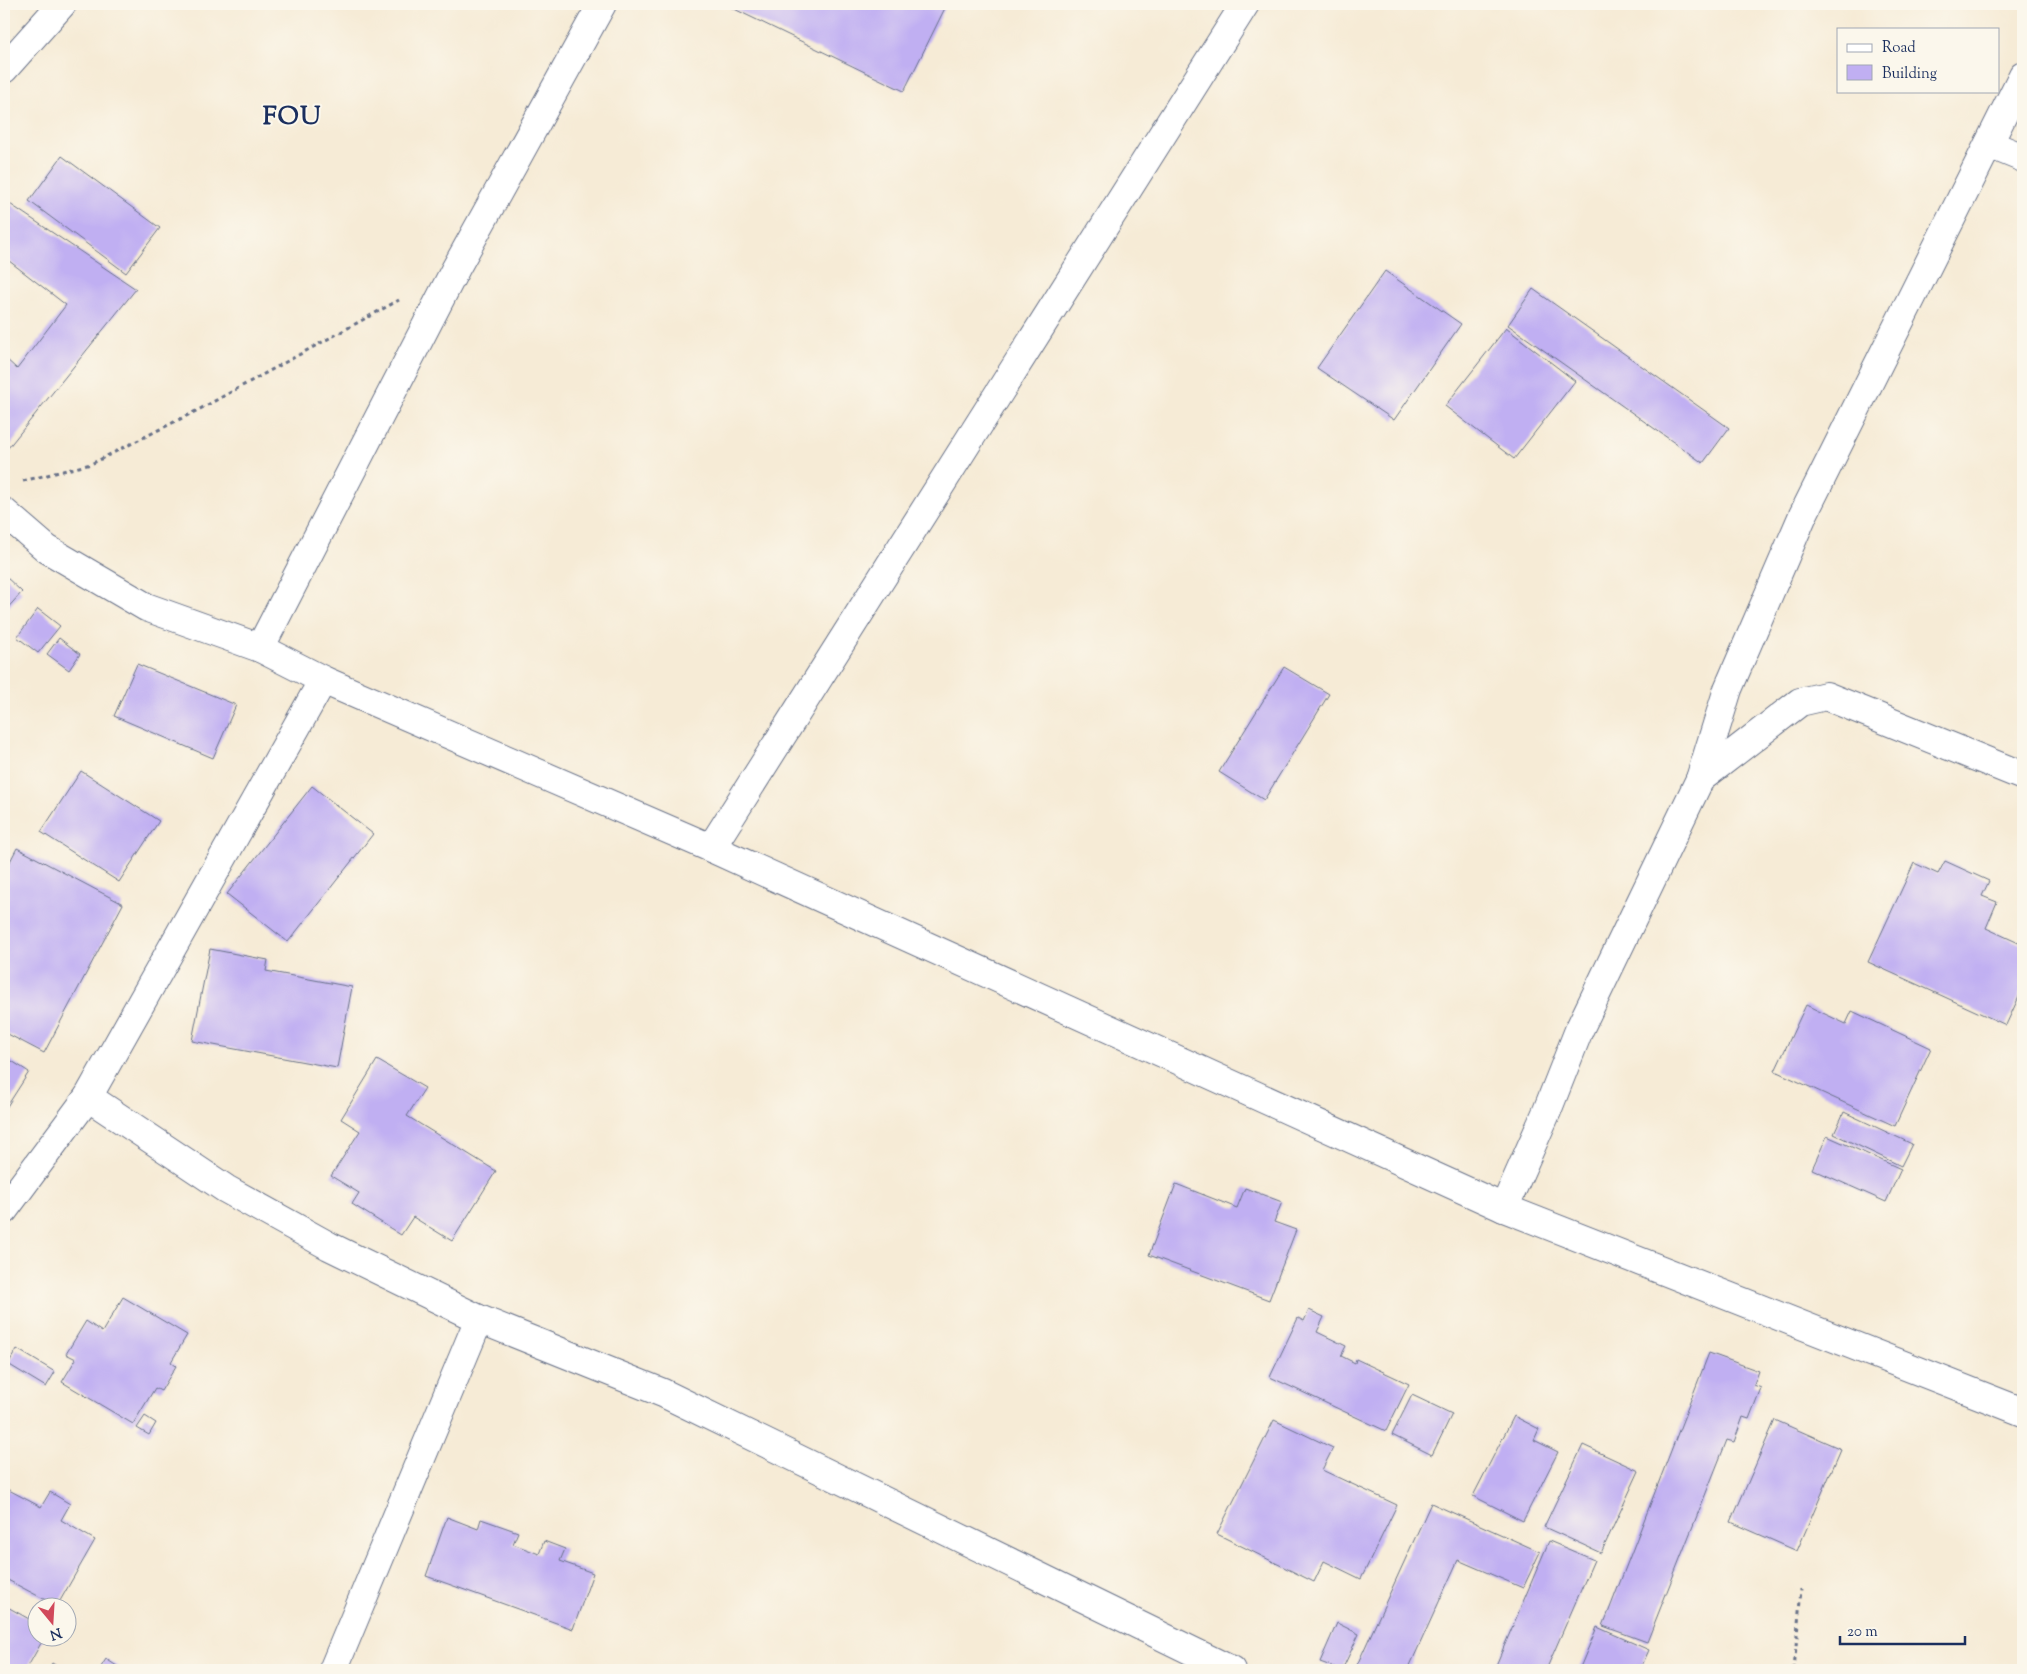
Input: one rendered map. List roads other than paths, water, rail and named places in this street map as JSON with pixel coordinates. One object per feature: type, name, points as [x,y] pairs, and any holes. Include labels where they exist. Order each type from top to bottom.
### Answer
[{"type":"street","points":[[4,69],[62,4]]},
{"type":"street","points":[[260,648],[456,268],[602,4]]},
{"type":"street","points":[[711,848],[1245,4]]},
{"type":"street","points":[[1504,1208],[1547,1111],[1582,1022],[1700,778],[1728,689],[1803,515],[2023,75]]},
{"type":"street","points":[[1989,144],[2023,158]]},
{"type":"street","points":[[4,512],[47,548],[146,607],[260,648],[323,680],[711,848],[1504,1208],[2023,1412]]},
{"type":"street","points":[[4,1210],[88,1097],[323,680]]},
{"type":"street","points":[[1700,778],[1800,702],[1826,696],[2023,776]]},
{"type":"street","points":[[88,1097],[226,1189],[330,1246],[479,1319],[663,1393],[1231,1670]]},
{"type":"street","points":[[333,1670],[479,1319]]},
{"type":"district","name":"FOU","points":[[292,118]]}]
